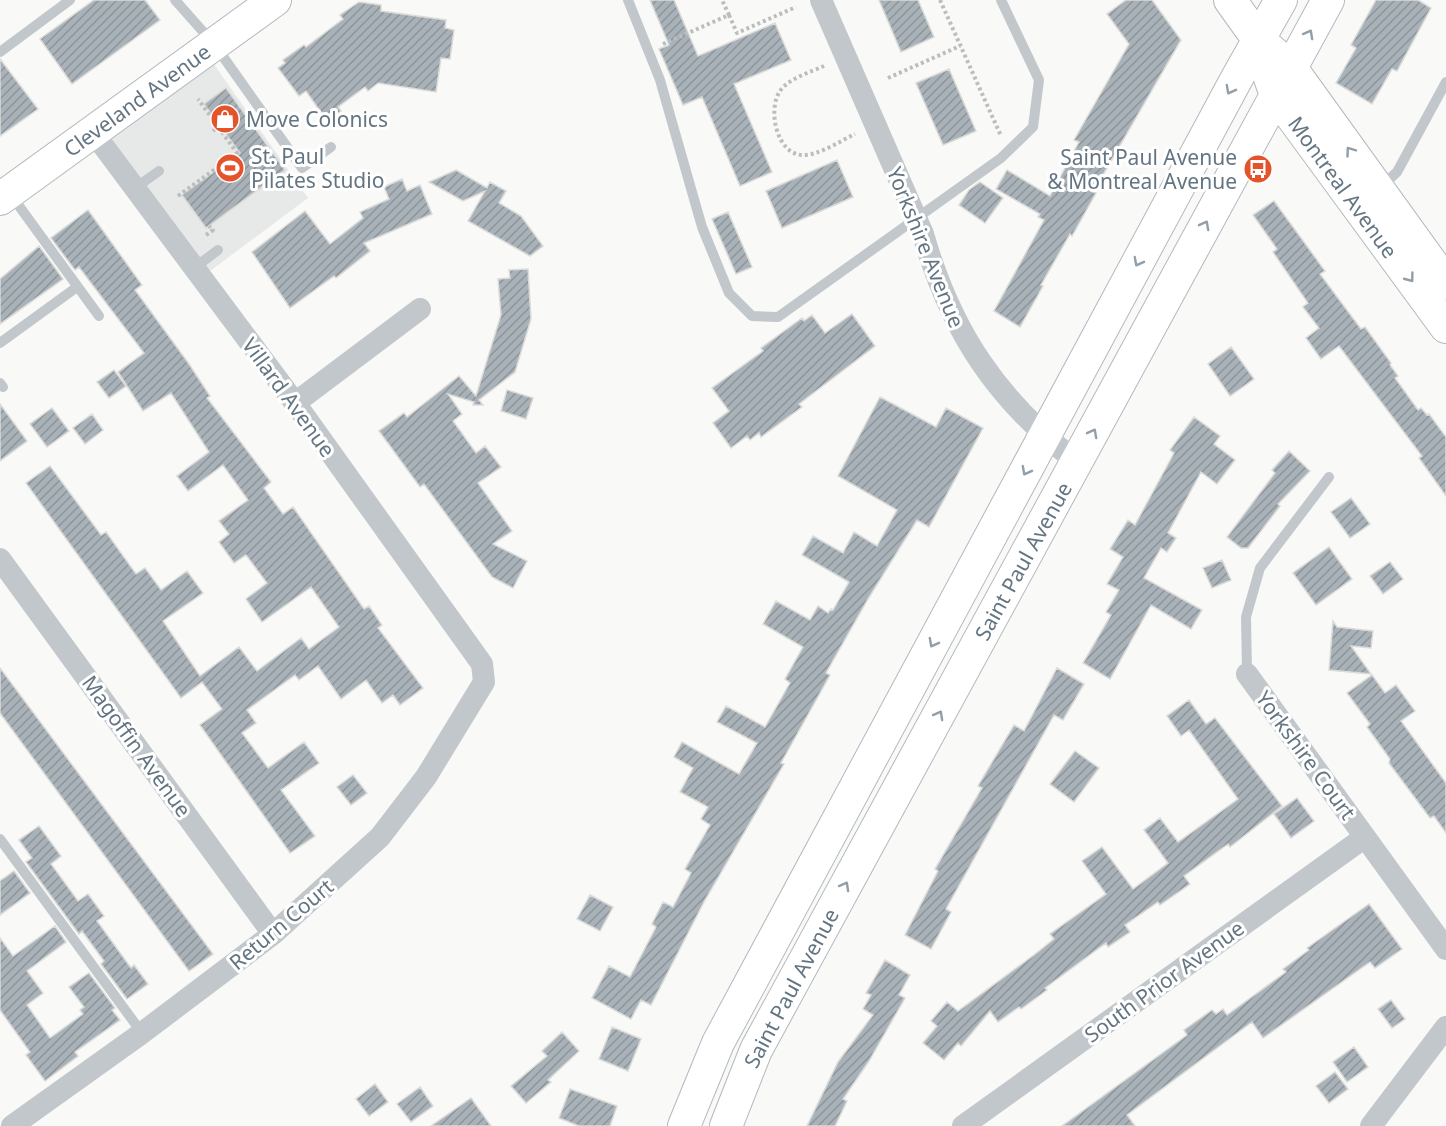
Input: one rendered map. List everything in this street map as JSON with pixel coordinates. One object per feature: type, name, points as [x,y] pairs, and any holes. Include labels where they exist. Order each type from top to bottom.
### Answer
[{"type":"main road","name":"Cleveland Avenue","points":[[4,196],[275,0]]},
{"type":"main road","name":"Montreal Avenue","points":[[1230,0],[1258,39],[1291,68],[1446,327]]},
{"type":"main road","name":"Saint Paul Avenue","points":[[684,1126],[718,1043],[1281,0]]},
{"type":"main road","name":"Saint Paul Avenue","points":[[726,1126],[756,1050],[1328,0]]},
{"type":"main road","name":"Montreal Avenue","points":[[1258,39],[1276,95],[1446,283]]},
{"type":"street","name":"Yorkshire Avenue","points":[[821,0],[916,219],[939,284],[972,352],[1000,390],[1044,436],[1077,462]]},
{"type":"street","name":"Villard Avenue","points":[[93,132],[295,403],[482,664]]},
{"type":"street","points":[[295,403],[420,309]]},
{"type":"street","name":"Magoffin Avenue","points":[[0,559],[273,934]]},
{"type":"street","name":"Return Court","points":[[12,1126],[142,1033],[273,934],[380,837],[426,777],[466,713],[483,682],[482,664]]},
{"type":"street","name":"Yorkshire Court","points":[[1247,674],[1365,837]]},
{"type":"street","points":[[1365,837],[1446,949]]},
{"type":"street","name":"South Prior Avenue","points":[[963,1126],[1365,837]]},
{"type":"street","points":[[1371,1126],[1446,1027]]},
{"type":"street","points":[[0,1120],[4,1126]]},
{"type":"lane","points":[[0,52],[70,0]]},
{"type":"lane","points":[[176,0],[214,44],[302,168],[331,147]]},
{"type":"lane","points":[[628,0],[660,80],[702,227],[729,293],[752,316],[778,317],[1008,152],[1033,127],[1039,80],[1001,0]]},
{"type":"lane","points":[[1368,198],[1397,172],[1446,82]]},
{"type":"lane","points":[[135,188],[159,171]]},
{"type":"lane","points":[[4,196],[99,316]]},
{"type":"lane","points":[[194,268],[218,250]]},
{"type":"lane","points":[[0,343],[77,287]]},
{"type":"lane","points":[[1247,674],[1246,617],[1260,568],[1329,477]]},
{"type":"lane","points":[[0,839],[142,1033]]},
{"type":"path","points":[[722,0],[737,33],[796,8]]},
{"type":"path","points":[[940,0],[1008,152]]},
{"type":"path","points":[[648,51],[729,15]]},
{"type":"path","points":[[888,78],[960,46]]},
{"type":"path","points":[[824,66],[788,83],[780,91],[772,117],[776,129],[792,152],[802,155],[855,134]]},
{"type":"path","points":[[178,196],[237,153],[198,99]]},
{"type":"path","points":[[213,131],[218,126]]},
{"type":"path","points":[[206,235],[213,230],[209,226]]},
{"type":"shaded area","points":[[204,50],[308,198],[198,280],[89,133]]},
{"type":"building","points":[[94,0],[145,0],[160,20],[72,84],[40,39]]},
{"type":"building","points":[[650,0],[674,0],[698,56],[775,23],[791,60],[734,84],[772,172],[740,186],[702,97],[683,105],[659,49],[669,45]]},
{"type":"building","points":[[879,0],[918,0],[934,37],[901,52]]},
{"type":"building","points":[[1126,0],[1152,0],[1181,40],[1093,192],[1096,193],[1041,285],[1043,286],[1020,327],[994,311],[1044,220],[1038,217],[1040,214],[996,189],[1007,170],[1050,196],[1079,142],[1074,140],[1129,44],[1107,14]]},
{"type":"building","points":[[1376,0],[1418,0],[1431,8],[1397,71],[1392,69],[1372,104],[1336,83],[1356,48],[1351,45]]},
{"type":"building","points":[[359,2],[381,5],[381,11],[446,20],[445,28],[454,30],[450,59],[441,58],[436,92],[378,83],[368,91],[365,87],[338,107],[341,111],[327,121],[306,91],[299,96],[278,68],[285,63],[283,60],[304,45],[306,47],[343,19],[340,15]]},
{"type":"building","points":[[0,59],[38,109],[0,136]]},
{"type":"building","points":[[949,69],[976,131],[943,145],[916,83]]},
{"type":"building","points":[[226,88],[285,170],[206,228],[182,195],[240,153],[204,104]]},
{"type":"building","points":[[837,160],[853,197],[782,228],[766,191]]},
{"type":"building","points":[[456,170],[487,188],[490,182],[506,191],[499,203],[521,216],[543,246],[530,256],[468,221],[485,191],[463,201],[429,182]]},
{"type":"building","points":[[402,179],[407,191],[420,185],[432,214],[364,243],[370,251],[336,278],[334,276],[290,308],[252,252],[305,211],[330,244],[363,218],[360,212],[389,199],[384,187]]},
{"type":"building","points":[[980,182],[1003,198],[985,223],[959,205],[969,190]]},
{"type":"building","points":[[1274,201],[1325,271],[1320,274],[1361,329],[1365,327],[1391,363],[1390,365],[1398,376],[1395,378],[1418,410],[1421,408],[1427,415],[1429,414],[1446,437],[1446,496],[1419,458],[1422,456],[1339,346],[1321,359],[1306,338],[1319,328],[1303,307],[1308,303],[1273,252],[1277,249],[1253,215]]},
{"type":"building","points":[[88,210],[142,285],[135,290],[189,364],[210,396],[207,398],[271,482],[264,488],[283,514],[293,507],[364,609],[369,606],[382,625],[378,628],[423,688],[400,705],[393,695],[382,703],[366,680],[341,699],[318,666],[299,680],[295,675],[247,710],[256,723],[242,733],[268,768],[304,742],[319,763],[281,790],[315,836],[290,853],[200,725],[222,709],[202,682],[181,698],[26,483],[50,466],[101,535],[106,532],[136,574],[145,568],[161,590],[187,571],[203,593],[163,621],[200,676],[239,647],[257,671],[301,638],[309,649],[339,627],[311,587],[262,622],[246,599],[267,583],[246,555],[234,563],[219,542],[229,534],[219,521],[248,500],[223,465],[188,491],[177,476],[209,452],[171,393],[143,411],[118,372],[144,353],[79,267],[75,270],[51,238]]},
{"type":"building","points":[[728,212],[752,267],[736,274],[712,219]]},
{"type":"building","points":[[39,246],[63,279],[0,324],[0,279]]},
{"type":"building","points":[[528,269],[531,319],[515,372],[479,400],[483,405],[473,405],[474,402],[448,394],[462,414],[453,421],[476,453],[485,446],[501,467],[478,483],[512,531],[493,544],[527,561],[513,588],[492,577],[424,484],[420,487],[379,431],[404,413],[407,417],[459,376],[476,396],[501,315],[498,279],[510,278],[509,270]]},
{"type":"building","points":[[852,314],[875,346],[799,404],[802,407],[761,437],[759,433],[750,440],[747,436],[731,448],[713,423],[729,411],[712,388],[763,351],[761,348],[802,318],[804,321],[812,315],[825,333]]},
{"type":"building","points":[[1231,347],[1254,379],[1230,396],[1208,364]]},
{"type":"building","points":[[114,370],[126,386],[109,398],[97,382]]},
{"type":"building","points":[[507,390],[533,398],[526,419],[501,411]]},
{"type":"building","points":[[880,397],[936,427],[946,408],[983,428],[929,527],[917,520],[868,599],[826,673],[830,675],[781,763],[784,764],[705,900],[651,1005],[641,1000],[631,1019],[592,998],[609,966],[630,977],[656,927],[652,924],[663,902],[673,907],[691,873],[685,869],[710,825],[701,819],[708,807],[680,792],[693,768],[674,757],[682,742],[739,774],[757,743],[717,722],[726,706],[765,727],[790,683],[785,679],[803,647],[763,624],[776,601],[810,620],[818,606],[828,613],[831,609],[833,610],[849,582],[802,555],[813,536],[843,553],[854,532],[877,546],[897,510],[838,476]]},
{"type":"building","points":[[0,404],[27,441],[0,461]]},
{"type":"building","points":[[52,408],[69,431],[47,447],[30,424]]},
{"type":"building","points":[[92,414],[103,430],[85,444],[73,428]]},
{"type":"building","points":[[1194,417],[1220,436],[1214,444],[1235,460],[1217,484],[1201,472],[1168,533],[1176,538],[1167,552],[1161,548],[1144,578],[1202,610],[1191,629],[1151,605],[1110,679],[1083,663],[1111,615],[1106,612],[1119,590],[1107,584],[1123,557],[1110,549],[1128,520],[1135,525],[1174,453],[1170,450]]},
{"type":"building","points":[[1289,451],[1310,471],[1278,504],[1280,506],[1248,548],[1241,548],[1227,537],[1275,473],[1272,470]]},
{"type":"building","points":[[1351,498],[1370,524],[1350,538],[1331,512]]},
{"type":"building","points":[[1329,547],[1352,579],[1316,605],[1293,573]]},
{"type":"building","points":[[1222,560],[1231,580],[1212,588],[1203,568]]},
{"type":"building","points":[[1390,562],[1403,579],[1383,594],[1370,576]]},
{"type":"building","points":[[1333,621],[1337,627],[1373,631],[1371,648],[1351,646],[1371,674],[1329,670]]},
{"type":"building","points":[[0,668],[213,954],[189,971],[0,713]]},
{"type":"building","points":[[1057,668],[1084,684],[1063,720],[1054,715],[946,909],[951,912],[931,949],[905,935],[938,871],[935,869],[982,788],[978,786],[1014,725],[1024,731]]},
{"type":"building","points":[[1372,675],[1385,693],[1396,685],[1415,711],[1401,721],[1446,783],[1446,833],[1434,816],[1430,818],[1389,763],[1390,759],[1367,727],[1370,724],[1347,693]]},
{"type":"building","points":[[1189,700],[1206,724],[1215,718],[1282,806],[1230,847],[1228,844],[1184,876],[1190,884],[1160,905],[1158,902],[1125,925],[1130,932],[1108,947],[1106,943],[1045,988],[1047,990],[1021,1009],[1019,1007],[998,1022],[990,1011],[961,1046],[958,1043],[944,1060],[923,1043],[937,1026],[931,1021],[947,1002],[958,1011],[1054,939],[1050,934],[1106,894],[1082,861],[1102,847],[1133,889],[1168,863],[1144,830],[1160,818],[1178,842],[1238,799],[1189,730],[1181,736],[1167,716]]},
{"type":"building","points":[[1075,751],[1099,768],[1074,802],[1050,784]]},
{"type":"building","points":[[353,775],[367,793],[351,805],[337,787]]},
{"type":"building","points":[[1297,798],[1314,821],[1291,838],[1274,814]]},
{"type":"building","points":[[39,826],[61,856],[51,864],[78,901],[88,894],[104,916],[97,921],[131,968],[134,965],[148,984],[127,999],[101,964],[104,961],[82,931],[79,934],[26,862],[32,858],[19,840]]},
{"type":"building","points":[[14,871],[30,893],[0,915],[0,881]]},
{"type":"building","points":[[590,895],[613,907],[600,931],[577,919]]},
{"type":"building","points":[[1369,904],[1402,949],[1375,968],[1370,962],[1263,1038],[1252,1022],[1127,1115],[1135,1126],[1062,1126],[1187,1035],[1184,1030],[1212,1010],[1216,1014],[1223,1009],[1227,1015],[1286,972],[1283,969],[1309,950],[1307,948]]},
{"type":"building","points":[[55,926],[66,942],[27,971],[43,993],[27,1005],[50,1038],[83,1014],[80,1010],[84,1007],[69,987],[89,973],[115,1008],[112,1010],[120,1020],[75,1052],[78,1056],[45,1081],[26,1055],[30,1052],[0,1010],[0,938],[13,956]]},
{"type":"building","points":[[885,960],[910,975],[899,995],[905,998],[869,1061],[843,1099],[847,1101],[835,1126],[807,1126],[838,1062],[873,1015],[863,1009],[871,995],[866,993]]},
{"type":"building","points":[[1391,1000],[1405,1019],[1392,1028],[1378,1009]]},
{"type":"building","points":[[612,1027],[641,1039],[628,1071],[599,1059]]},
{"type":"building","points":[[562,1032],[579,1051],[548,1080],[551,1082],[526,1103],[511,1086],[547,1056],[542,1051]]},
{"type":"building","points":[[1354,1047],[1368,1067],[1347,1082],[1333,1062]]},
{"type":"building","points":[[1335,1072],[1348,1089],[1329,1103],[1316,1086]]},
{"type":"building","points":[[375,1084],[388,1102],[369,1116],[356,1099]]},
{"type":"building","points":[[420,1087],[433,1106],[411,1122],[397,1104]]},
{"type":"building","points":[[570,1089],[617,1106],[610,1126],[579,1126],[559,1118]]},
{"type":"building","points":[[471,1098],[491,1126],[431,1126]]},
{"type":"place","name":"Move Colonics","points":[[225,119]]},
{"type":"place","name":"St. Paul Pilates Studio","points":[[230,168]]},
{"type":"place","name":"Saint Paul Avenue & Montreal Avenue","points":[[1258,169]]}]
